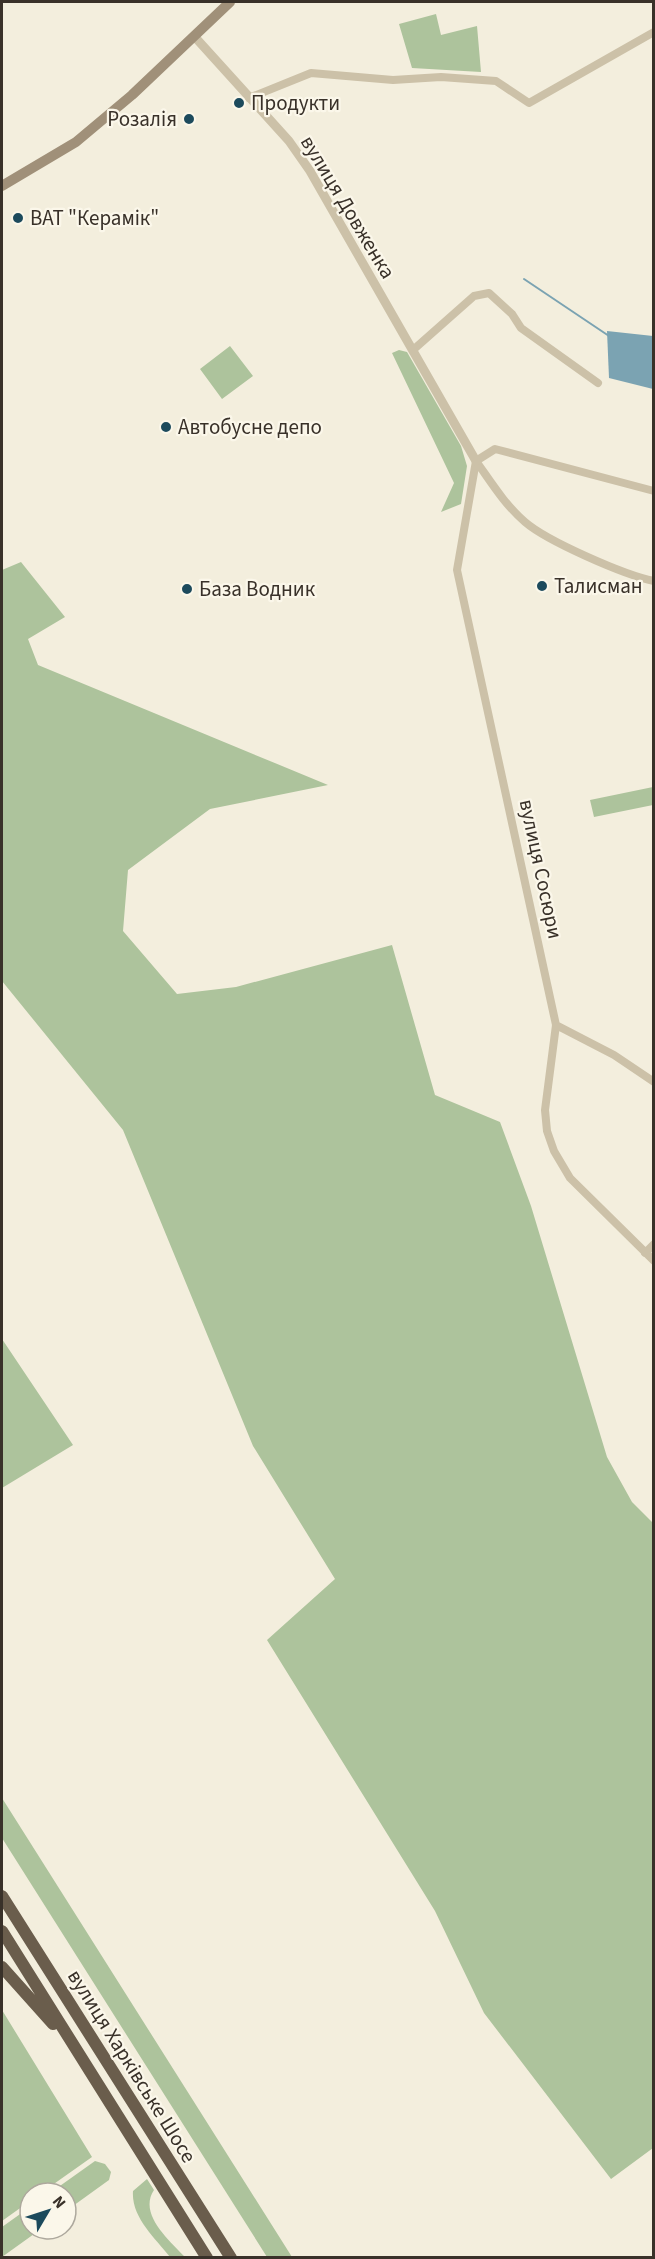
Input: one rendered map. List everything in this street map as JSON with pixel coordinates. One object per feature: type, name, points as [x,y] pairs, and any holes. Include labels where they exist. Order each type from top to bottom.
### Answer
[{"type":"highway","name":"вулиця Харківське Шосе","points":[[2,1896],[231,2258]]},
{"type":"highway","points":[[2,1932],[14,1930],[28,1937]]},
{"type":"highway","name":"вулиця Харківське Шосе","points":[[2,1932],[207,2258]]},
{"type":"highway","points":[[2,1967],[74,2046]]},
{"type":"main road","points":[[2,186],[76,142],[132,95],[230,2]]},
{"type":"street","points":[[249,98],[311,73],[393,80],[441,77],[496,81],[529,103],[654,32]]},
{"type":"street","name":"вулиця Довженка","points":[[194,36],[288,141],[310,171],[476,461],[503,500],[526,523],[575,551],[654,581]]},
{"type":"street","points":[[413,350],[447,323],[474,296],[489,293],[512,314],[521,328],[598,382]]},
{"type":"street","points":[[476,461],[495,449],[654,491]]},
{"type":"street","name":"вулиця Сосюри","points":[[476,461],[457,570],[556,1025],[545,1110],[547,1131],[554,1151],[570,1178],[654,1262]]},
{"type":"street","points":[[556,1025],[614,1055],[654,1082]]},
{"type":"street","points":[[645,1253],[654,1244]]},
{"type":"green space","points":[[436,14],[441,35],[477,26],[481,72],[412,68],[399,24]]},
{"type":"green space","points":[[230,346],[253,376],[222,399],[200,369]]},
{"type":"green space","points":[[399,350],[407,352],[461,446],[467,466],[461,504],[441,512],[454,483],[392,353]]},
{"type":"green space","points":[[21,562],[65,617],[28,639],[38,665],[328,785],[210,809],[128,870],[123,931],[177,994],[236,987],[392,945],[435,1095],[500,1122],[531,1206],[607,1457],[632,1502],[653,1523],[653,2148],[611,2179],[484,2013],[435,1911],[267,1640],[335,1579],[253,1446],[123,1130],[2,981],[2,570]]},
{"type":"green space","points":[[653,787],[653,805],[594,817],[590,800]]},
{"type":"green space","points":[[2,1339],[73,1445],[2,1488]]},
{"type":"green space","points":[[2,1798],[292,2257],[267,2257],[2,1838]]},
{"type":"green space","points":[[2,2010],[92,2157],[58,2181],[18,2181],[18,2210],[2,2221]]},
{"type":"green space","points":[[95,2161],[105,2164],[111,2172],[109,2180],[78,2202],[78,2181],[67,2181]]},
{"type":"green space","points":[[147,2179],[154,2190],[150,2199],[153,2217],[164,2235],[185,2257],[170,2257],[151,2235],[136,2210],[133,2191]]},
{"type":"green space","points":[[18,2216],[18,2241],[24,2241],[2,2257],[2,2227]]},
{"type":"water","points":[[607,331],[653,336],[653,389],[609,378]]},
{"type":"waterway","points":[[524,279],[609,336]]},
{"type":"place","name":"Продукти","points":[[239,103]]},
{"type":"place","name":"Розалія","points":[[189,119]]},
{"type":"place","name":"ВАТ \"Керамік\"","points":[[18,218]]},
{"type":"place","name":"Автобусне депо","points":[[166,427]]},
{"type":"place","name":"Талисман","points":[[542,586]]},
{"type":"place","name":"База Водник","points":[[187,589]]}]
